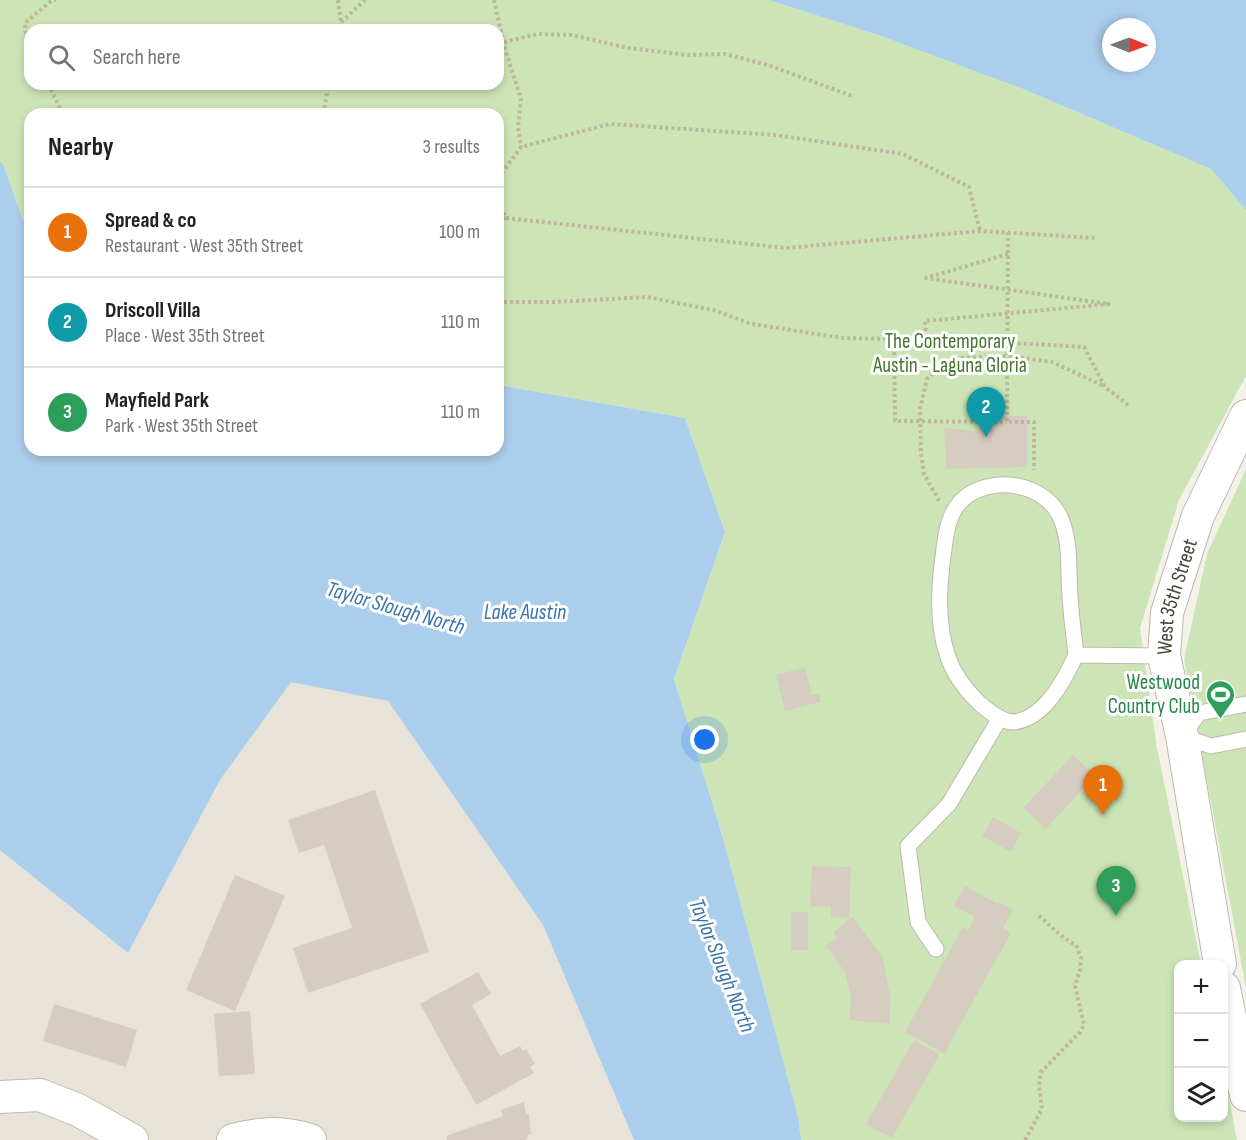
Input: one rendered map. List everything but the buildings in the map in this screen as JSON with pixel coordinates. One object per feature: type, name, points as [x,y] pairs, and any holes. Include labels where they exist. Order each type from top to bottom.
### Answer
[{"type":"street","name":"West 35th Street","points":[[1219,960],[1182,736],[1164,657],[1167,613],[1198,516],[1246,416]]},
{"type":"street","points":[[1228,1007],[1246,1095]]},
{"type":"street","points":[[0,1097],[40,1095],[78,1110],[132,1140]]},
{"type":"street","points":[[233,1140],[263,1133],[310,1140]]},
{"type":"lane","points":[[1006,485],[1023,487],[1034,492],[1056,508],[1062,521],[1066,541],[1076,655],[1062,684],[1048,702],[1030,716],[1012,722],[1000,718],[962,686],[948,658],[942,632],[940,573],[951,515],[961,501],[974,492],[989,487],[1006,485]]},
{"type":"lane","points":[[1076,655],[1164,657]]},
{"type":"lane","points":[[1246,704],[1199,713],[1182,736],[1211,746],[1246,738]]},
{"type":"lane","points":[[936,949],[918,922],[908,846],[949,804],[1000,718]]},
{"type":"path","points":[[25,24],[51,1],[56,0]]},
{"type":"path","points":[[338,0],[341,22]]},
{"type":"path","points":[[341,22],[365,0]]},
{"type":"path","points":[[494,0],[500,24]]},
{"type":"path","points":[[521,147],[518,127],[521,99],[504,42],[538,34],[572,35],[628,48],[688,55],[724,54],[768,64],[852,96]]},
{"type":"path","points":[[51,90],[60,108]]},
{"type":"path","points":[[324,108],[328,90]]},
{"type":"path","points":[[504,170],[521,147],[610,124],[775,135],[903,154],[969,188],[980,231]]},
{"type":"path","points":[[504,214],[506,218],[786,248],[980,231],[1095,238]]},
{"type":"path","points":[[1007,422],[1008,232]]},
{"type":"path","points":[[1008,254],[926,278],[1109,304],[926,321],[926,338],[1084,347],[1105,387]]},
{"type":"path","points":[[504,302],[647,297],[713,310],[752,324],[843,338],[894,339],[895,421],[1034,422],[1034,492]]},
{"type":"path","points":[[951,515],[934,496],[924,474],[921,454],[921,409],[927,379],[943,364],[957,358],[1008,356],[1052,362],[1105,387],[1128,405]]},
{"type":"path","points":[[1025,1140],[1042,1109],[1039,1085],[1041,1072],[1084,1025],[1075,987],[1081,958],[1076,945],[1061,938],[1054,928],[1037,914]]},
{"type":"shaded area","points":[[291,681],[388,701],[543,925],[634,1140],[0,1140],[0,850],[128,953],[220,780]]},
{"type":"green space","name":"The Contemporary Austin - Laguna Gloria","points":[[0,0],[769,0],[884,37],[1023,89],[1211,169],[1246,210],[1246,376],[1179,500],[1140,628],[1157,748],[1200,960],[1174,960],[1174,1122],[1228,1122],[1228,1094],[1237,1140],[801,1140],[798,1116],[723,838],[674,679],[725,532],[685,418],[504,386],[504,108],[24,108],[24,222],[3,164],[0,162]]},
{"type":"green space","name":"Westwood Country Club","points":[[1246,469],[1246,988],[1184,659],[1207,554]]},
{"type":"water","points":[[769,0],[1246,0],[1246,210],[1211,169],[1023,89],[884,37]]},
{"type":"water","name":"Lake Austin","points":[[0,162],[3,164],[24,222],[24,456],[504,456],[504,386],[685,418],[725,532],[674,679],[723,838],[798,1116],[801,1140],[634,1140],[543,925],[388,701],[291,682],[220,780],[128,953],[0,850]]},
{"type":"place","name":"Driscoll Villa","points":[[986,437]]},
{"type":"place","name":"Westwood Country Club","points":[[1221,720]]},
{"type":"place","name":"Spread & co","points":[[1103,815]]},
{"type":"place","name":"Mayfield Park","points":[[1116,916]]},
{"type":"water label","name":"Taylor Slough North","points":[[396,607]]},
{"type":"water label","name":"Taylor Slough North","points":[[723,965]]}]
